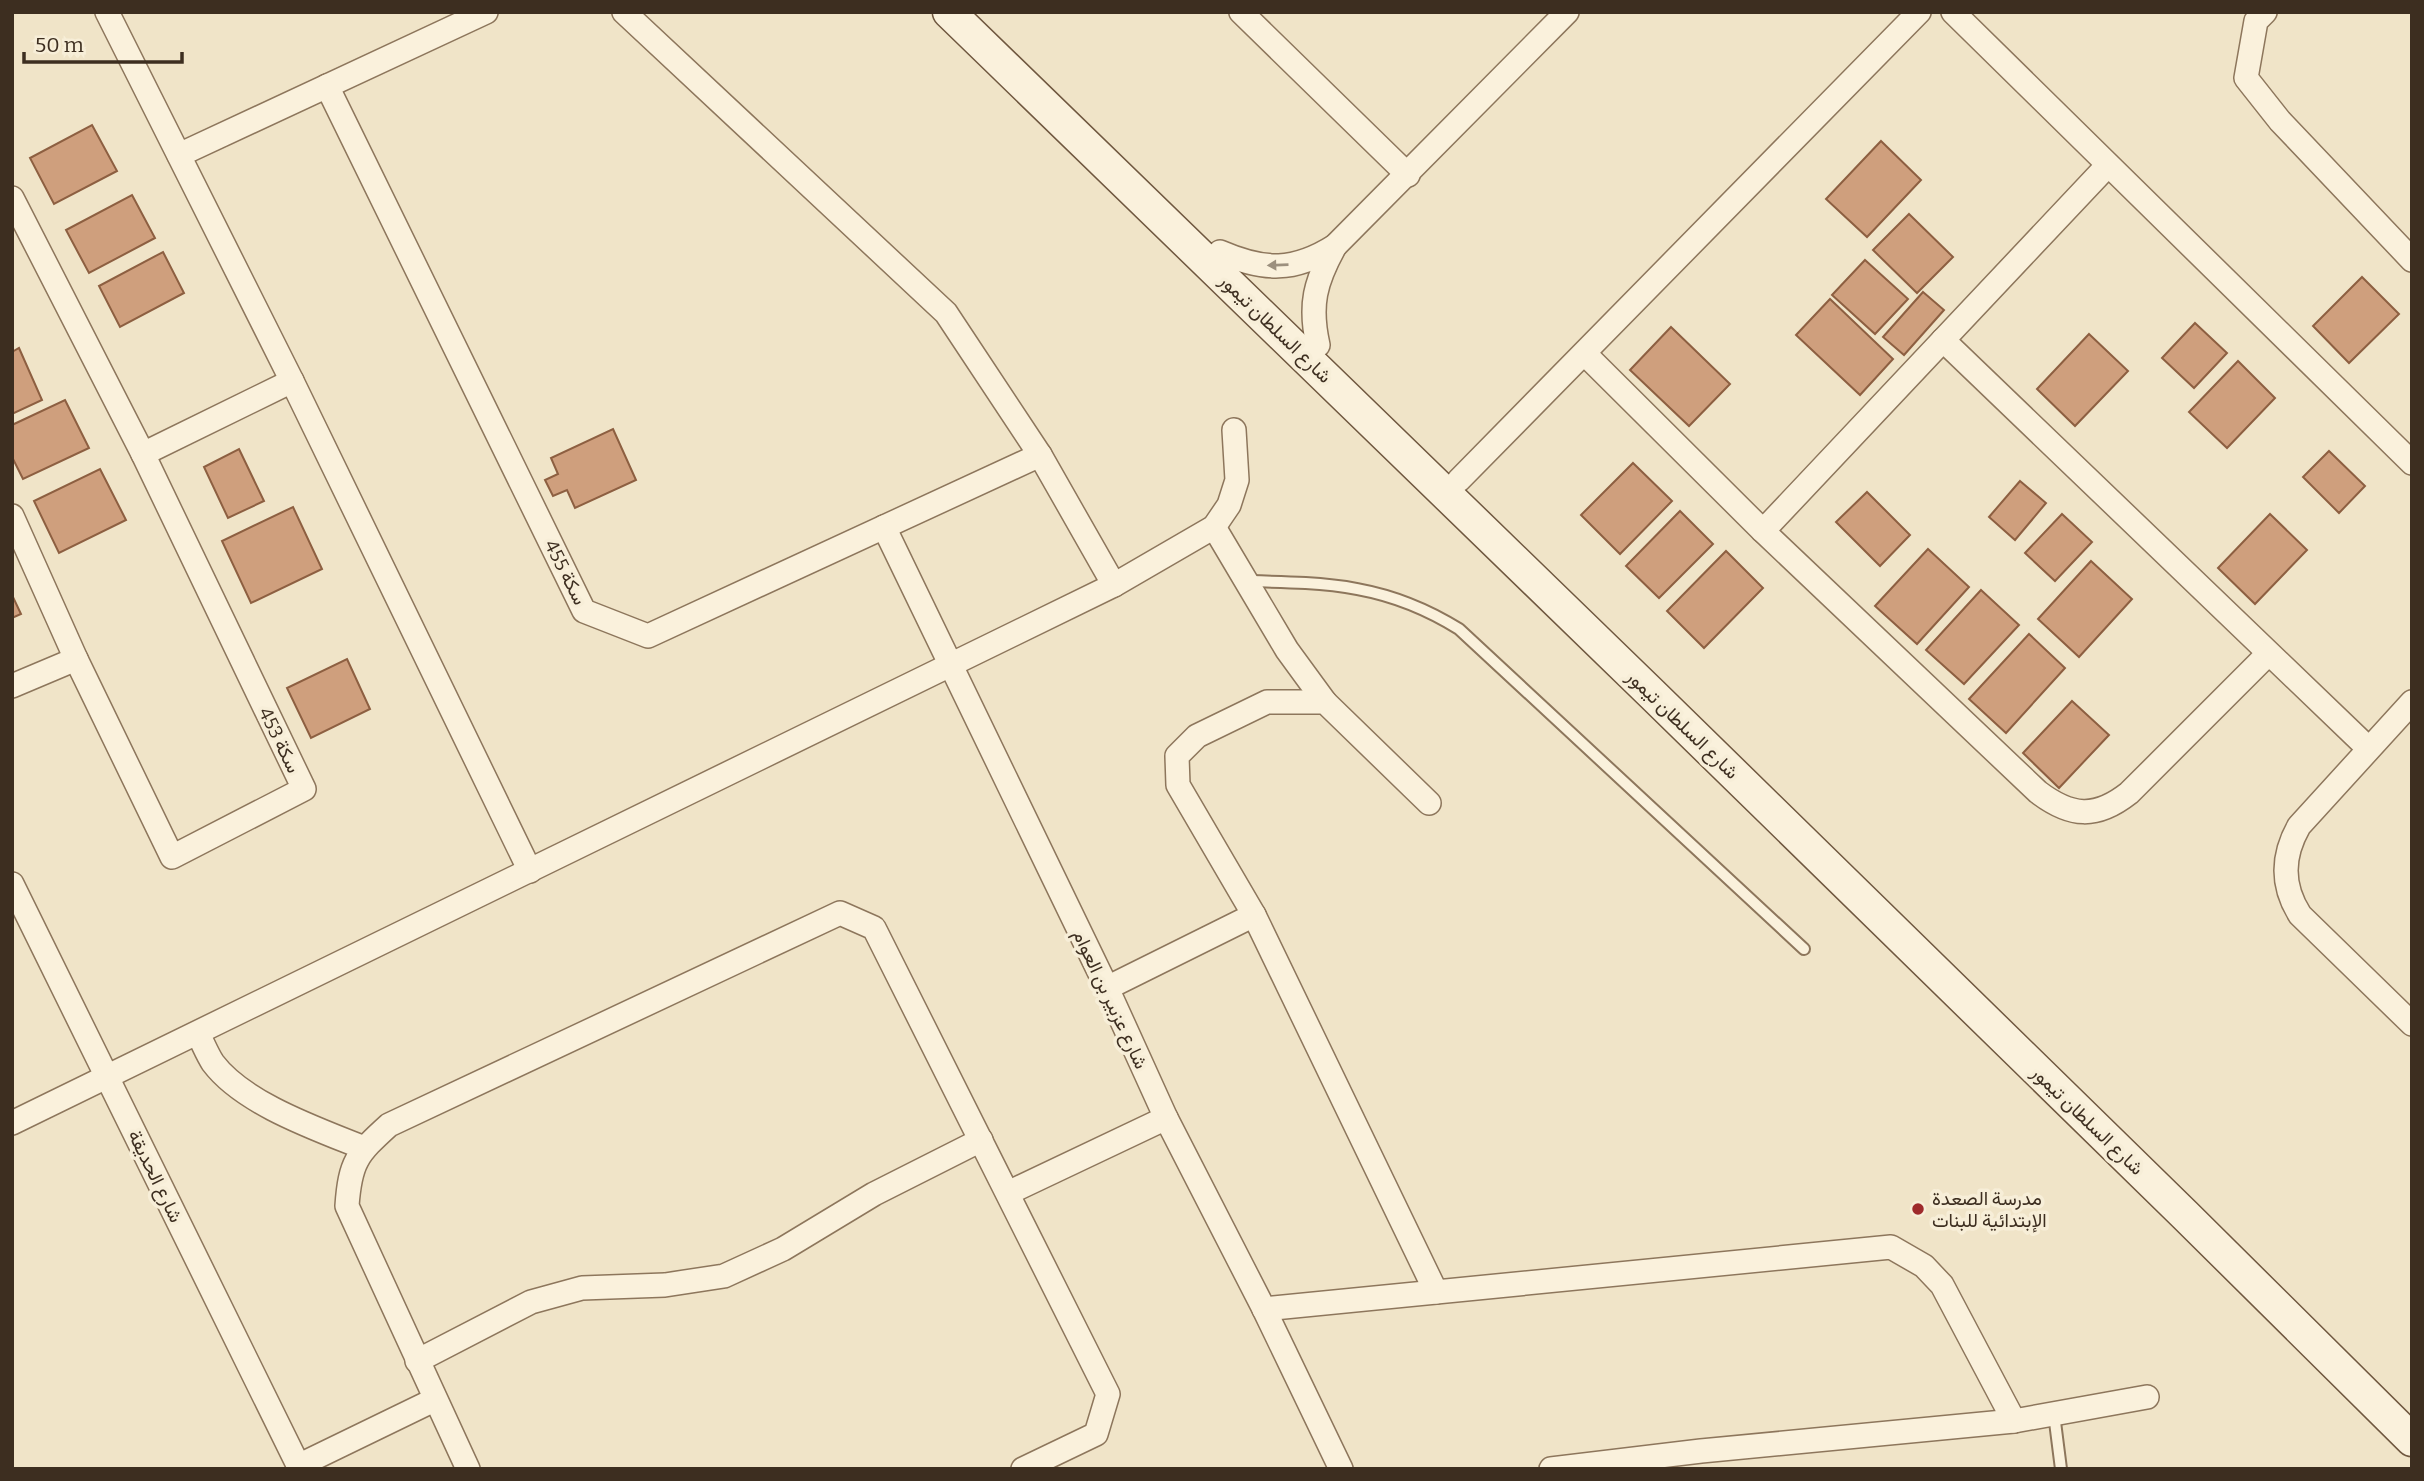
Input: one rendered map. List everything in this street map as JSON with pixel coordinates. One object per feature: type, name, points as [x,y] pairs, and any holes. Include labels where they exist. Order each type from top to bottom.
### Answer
[{"type":"main road","name":"شارع السلطان تيمور","points":[[949,12],[1652,694],[2412,1440]]},
{"type":"main road","name":"شارع السلطان تيمور","points":[[975,12],[1220,252],[1459,480],[2412,1414]]},
{"type":"street","points":[[107,12],[292,381],[530,871]]},
{"type":"street","points":[[179,155],[486,12]]},
{"type":"street","points":[[624,12],[946,313],[1040,455],[1114,585]]},
{"type":"street","points":[[1241,12],[1408,175]]},
{"type":"street","points":[[1220,252],[1258,265],[1278,267],[1298,264],[1335,246],[1567,12]]},
{"type":"street","points":[[1459,480],[1919,12]]},
{"type":"street","points":[[1953,12],[2412,463]]},
{"type":"street","points":[[2265,12],[2256,21],[2246,78],[2280,121],[2412,260]]},
{"type":"street","name":"سكة 455","points":[[327,86],[584,611],[648,636],[1040,455]]},
{"type":"street","points":[[1763,531],[2108,165]]},
{"type":"street","name":"سكة 453","points":[[12,198],[18,222],[142,454],[304,789],[172,857],[76,659],[12,516]]},
{"type":"street","points":[[1318,345],[1313,305],[1317,284],[1335,246]]},
{"type":"street","points":[[1943,341],[2368,748]]},
{"type":"street","points":[[1585,354],[1763,531],[2038,792],[2065,809],[2090,812],[2102,810],[2117,802],[2268,654]]},
{"type":"street","points":[[142,454],[292,381]]},
{"type":"street","points":[[12,1123],[1114,585],[1214,527],[1229,505],[1237,480],[1234,430]]},
{"type":"street","name":"شارع عزبير بن العوام","points":[[884,527],[1107,988],[1166,1118],[1264,1309],[1341,1469]]},
{"type":"street","points":[[1214,527],[1287,649],[1325,702],[1429,803]]},
{"type":"street","points":[[12,686],[76,659]]},
{"type":"street","points":[[1325,702],[1267,702],[1197,736],[1177,756],[1178,785],[1254,915],[1436,1292]]},
{"type":"street","points":[[2412,702],[2299,826],[2286,854],[2286,883],[2294,905],[2308,923],[2412,1024]]},
{"type":"street","name":"شارع الحديقة","points":[[12,884],[299,1467]]},
{"type":"street","points":[[468,1469],[347,1206],[349,1176],[364,1147],[389,1125],[840,913],[874,928],[1108,1394],[1096,1434],[1023,1469]]},
{"type":"street","points":[[1107,988],[1254,915]]},
{"type":"street","points":[[198,1034],[213,1063],[240,1088],[292,1119],[364,1147]]},
{"type":"street","points":[[1008,1193],[1166,1118]]},
{"type":"street","points":[[417,1361],[531,1301],[582,1288],[665,1285],[724,1276],[782,1249],[874,1194],[981,1140]]},
{"type":"street","points":[[1264,1309],[1891,1247],[1924,1266],[1942,1284],[2014,1422]]},
{"type":"street","points":[[1551,1469],[1701,1460],[2014,1422],[2147,1397]]},
{"type":"street","points":[[299,1467],[434,1400]]},
{"type":"lane","points":[[1246,581],[1318,583],[1371,592],[1402,599],[1432,612],[1459,629],[1804,949]]},
{"type":"lane","points":[[2054,1414],[2061,1469]]},
{"type":"building","points":[[92,125],[117,171],[54,204],[30,158]]},
{"type":"building","points":[[1881,141],[1921,180],[1867,237],[1826,199]]},
{"type":"building","points":[[132,195],[155,238],[89,273],[66,230]]},
{"type":"building","points":[[1909,214],[1953,257],[1917,293],[1873,250]]},
{"type":"building","points":[[163,252],[184,293],[120,327],[99,286]]},
{"type":"building","points":[[1865,260],[1908,299],[1875,334],[1832,295]]},
{"type":"building","points":[[2362,277],[2399,314],[2349,363],[2313,326]]},
{"type":"building","points":[[1923,292],[1944,310],[1904,355],[1883,337]]},
{"type":"building","points":[[1830,299],[1893,359],[1860,395],[1796,335]]},
{"type":"building","points":[[2195,323],[2227,353],[2194,388],[2162,358]]},
{"type":"building","points":[[1671,327],[1730,384],[1689,426],[1630,370]]},
{"type":"building","points":[[2089,334],[2128,371],[2075,426],[2037,389]]},
{"type":"building","points":[[19,348],[42,400],[12,414],[12,352]]},
{"type":"building","points":[[2238,361],[2275,398],[2227,448],[2189,412]]},
{"type":"building","points":[[65,400],[89,448],[23,479],[12,457],[12,425]]},
{"type":"building","points":[[613,429],[636,480],[575,508],[567,490],[553,496],[545,480],[558,474],[551,458]]},
{"type":"building","points":[[239,449],[264,501],[228,518],[204,467]]},
{"type":"building","points":[[2329,451],[2365,486],[2339,513],[2303,477]]},
{"type":"building","points":[[1633,463],[1672,501],[1620,554],[1581,515]]},
{"type":"building","points":[[100,469],[126,520],[59,553],[34,501]]},
{"type":"building","points":[[2020,481],[2046,503],[2015,540],[1989,517]]},
{"type":"building","points":[[1867,492],[1910,535],[1880,566],[1836,522]]},
{"type":"building","points":[[293,507],[322,569],[251,603],[222,541]]},
{"type":"building","points":[[1680,511],[1713,544],[1659,598],[1626,566]]},
{"type":"building","points":[[2062,514],[2092,542],[2055,581],[2025,553]]},
{"type":"building","points":[[2270,514],[2307,550],[2255,604],[2218,568]]},
{"type":"building","points":[[1928,549],[1969,587],[1917,644],[1875,606]]},
{"type":"building","points":[[1726,551],[1763,588],[1704,648],[1667,611]]},
{"type":"building","points":[[2091,561],[2132,599],[2079,657],[2038,619]]},
{"type":"building","points":[[1981,590],[2019,625],[1964,684],[1926,650]]},
{"type":"building","points":[[12,595],[21,614],[12,618]]},
{"type":"building","points":[[2029,634],[2065,668],[2006,733],[1969,699]]},
{"type":"building","points":[[347,659],[370,709],[311,738],[287,688]]},
{"type":"building","points":[[2072,701],[2109,735],[2059,788],[2023,753]]},
{"type":"place","name":"مدرسة الصعدة الإبتدائية للبنات","points":[[1918,1209]]}]
